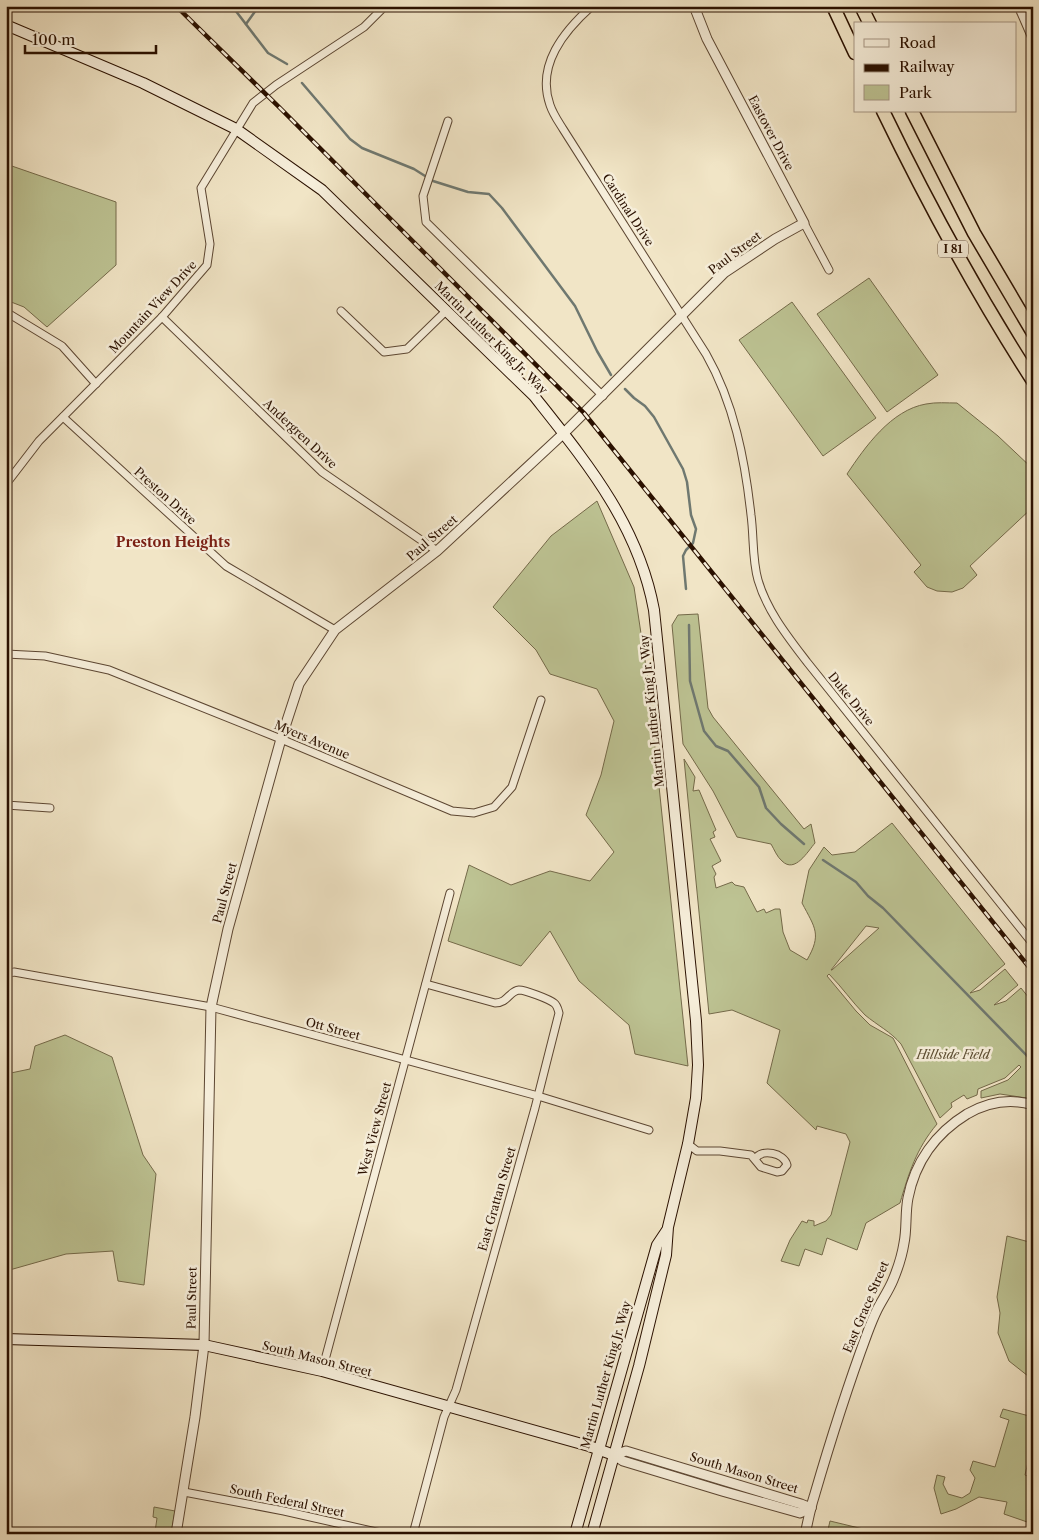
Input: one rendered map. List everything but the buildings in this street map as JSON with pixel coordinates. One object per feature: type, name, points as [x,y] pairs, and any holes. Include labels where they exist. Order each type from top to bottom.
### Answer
[{"type":"highway","points":[[833,6],[854,51]]},
{"type":"highway","points":[[862,6],[869,22]]},
{"type":"highway","name":"I 81","points":[[884,112],[957,256],[1033,380]]},
{"type":"highway","name":"I 81","points":[[913,112],[974,233],[1033,333]]},
{"type":"main road","name":"Martin Luther King Jr. Way","points":[[6,25],[143,83],[236,129],[322,190],[534,396],[610,498],[623,519],[644,567],[654,610],[698,1040],[696,1098],[688,1144],[668,1227],[666,1255],[639,1366],[592,1534]]},
{"type":"main road","name":"Martin Luther King Jr. Way","points":[[575,1534],[657,1245],[668,1227]]},
{"type":"main road","name":"South Mason Street","points":[[6,1339],[204,1345],[322,1371],[614,1455]]},
{"type":"street","name":"Mountain View Drive","points":[[6,484],[39,441],[162,317],[207,265],[210,244],[201,188],[253,104],[264,93],[364,27],[385,6]]},
{"type":"street","name":"Cardinal Drive","points":[[592,6],[566,33],[551,57],[546,80],[548,100],[555,115],[718,375],[736,430]]},
{"type":"street","name":"Eastover Drive","points":[[694,6],[707,39],[829,270]]},
{"type":"street","points":[[1019,6],[1033,38]]},
{"type":"street","points":[[448,121],[423,196],[426,222],[603,396]]},
{"type":"street","name":"Paul Street","points":[[176,1534],[184,1492],[204,1345],[211,1007],[228,929],[281,739],[299,684],[335,630],[438,551],[564,434],[724,273],[775,238],[804,223]]},
{"type":"street","points":[[341,311],[384,352],[407,349],[446,311]]},
{"type":"street","points":[[6,312],[62,346],[96,384]]},
{"type":"street","name":"Andergren Drive","points":[[162,317],[322,472],[438,551]]},
{"type":"street","name":"Preston Drive","points":[[63,417],[226,566],[335,630]]},
{"type":"street","name":"Duke Drive","points":[[736,430],[746,475],[756,569],[764,595],[778,623],[836,699],[1033,944]]},
{"type":"street","name":"Myers Avenue","points":[[6,654],[46,656],[109,670],[281,739],[452,811],[474,813],[494,806],[512,787],[541,700]]},
{"type":"street","points":[[6,805],[50,808]]},
{"type":"street","name":"West View Street","points":[[322,1371],[450,894]]},
{"type":"street","name":"Ott Street","points":[[6,974],[14,972],[211,1007],[538,1096],[649,1130]]},
{"type":"street","name":"East Grattan Street","points":[[413,1534],[448,1406],[456,1390],[538,1096],[558,1015],[558,1009],[554,1003],[519,990],[513,992],[503,1002],[495,1003],[426,984]]},
{"type":"street","name":"East Grace Street","points":[[805,1534],[811,1508],[849,1385],[875,1312],[893,1282],[898,1267],[904,1244],[908,1199],[912,1183],[924,1156],[938,1136],[951,1124],[988,1104],[1004,1101],[1024,1102],[1033,1105]]},
{"type":"street","points":[[688,1144],[697,1151],[734,1152],[749,1155],[755,1159]]},
{"type":"street","name":"South Mason Street","points":[[614,1455],[622,1461],[756,1501],[800,1512],[811,1508]]},
{"type":"street","name":"South Federal Street","points":[[184,1492],[284,1511],[385,1534]]},
{"type":"green space","points":[[6,164],[116,202],[116,265],[47,327],[24,307],[6,300]]},
{"type":"green space","points":[[869,278],[938,375],[887,412],[817,314]]},
{"type":"green space","points":[[792,302],[876,418],[823,456],[739,340]]},
{"type":"green space","points":[[957,403],[998,436],[1033,469],[1033,507],[970,566],[977,575],[963,588],[952,592],[937,591],[927,587],[914,572],[921,565],[847,474],[880,431],[901,414],[926,404]]},
{"type":"green space","points":[[597,501],[634,587],[648,680],[688,1066],[635,1054],[629,1025],[579,981],[550,931],[521,966],[448,941],[469,865],[511,885],[550,871],[590,881],[614,852],[586,815],[601,775],[614,721],[597,689],[550,674],[536,650],[493,607],[551,536]]},
{"type":"green space","points":[[698,614],[708,708],[713,717],[804,829],[811,824],[815,843],[801,860],[792,865],[782,861],[771,844],[737,837],[713,791],[683,744],[672,625],[678,615]]},
{"type":"green space","name":"Hillside Field","points":[[684,759],[695,777],[693,791],[699,790],[716,830],[713,832],[715,837],[710,839],[721,861],[712,866],[716,874],[714,877],[716,888],[732,882],[735,885],[744,887],[757,912],[764,909],[766,913],[780,909],[783,932],[790,950],[807,960],[812,951],[815,937],[813,925],[802,903],[809,870],[824,847],[832,855],[855,852],[892,823],[1005,964],[970,993],[980,990],[1005,969],[1018,985],[994,1005],[1006,1001],[1021,988],[1033,1003],[1033,1026],[1029,1029],[1033,1029],[1033,1099],[1000,1094],[981,1098],[981,1091],[1008,1080],[1021,1067],[1019,1065],[1005,1078],[978,1089],[977,1095],[967,1099],[964,1095],[951,1103],[952,1107],[940,1118],[901,1044],[865,1015],[829,974],[827,976],[870,1025],[893,1038],[937,1124],[918,1152],[900,1203],[866,1223],[857,1250],[827,1238],[822,1255],[805,1249],[799,1266],[781,1261],[790,1240],[802,1221],[807,1223],[808,1220],[814,1221],[814,1226],[826,1221],[831,1215],[850,1142],[846,1134],[817,1126],[816,1130],[767,1083],[780,1030],[732,1010],[709,1014]],"holes":[[[866,926],[879,928],[832,970],[831,970]]]},
{"type":"green space","points":[[65,1035],[112,1057],[143,1155],[156,1174],[144,1285],[118,1281],[113,1251],[66,1254],[6,1271],[6,1074],[30,1069],[35,1046]]},
{"type":"green space","points":[[1007,1236],[1033,1243],[1033,1368],[1028,1376],[1009,1361],[998,1333],[1000,1313],[997,1297]]},
{"type":"green space","points":[[1003,1409],[1033,1417],[1033,1449],[1031,1449],[1025,1475],[1033,1478],[1033,1524],[1004,1514],[1007,1502],[979,1497],[956,1509],[941,1514],[934,1488],[937,1475],[945,1477],[943,1484],[948,1494],[962,1498],[970,1493],[975,1478],[970,1470],[973,1461],[995,1467],[1009,1420],[1000,1417]]},
{"type":"green space","points":[[154,1507],[175,1511],[171,1534],[150,1534],[150,1531],[155,1532],[157,1518],[153,1517]]},
{"type":"green space","points":[[830,1521],[884,1534],[827,1534]]},
{"type":"waterway","points":[[232,6],[268,53],[287,64]]},
{"type":"waterway","points":[[246,24],[259,6]]},
{"type":"waterway","points":[[302,83],[350,139],[362,148],[414,169],[433,181],[468,192],[489,194],[502,208],[575,306],[611,375]]},
{"type":"waterway","points":[[625,389],[645,406],[654,417],[683,469],[687,482],[691,515],[696,529],[693,543],[683,556],[686,589]]},
{"type":"waterway","points":[[689,625],[690,681],[704,731],[716,746],[728,751],[759,787],[766,808],[804,844]]},
{"type":"waterway","points":[[823,860],[856,882],[1033,1062]]},
{"type":"railway","points":[[176,6],[584,413],[1033,972]]},
{"type":"district","name":"Preston Heights","points":[[173,542]]}]
